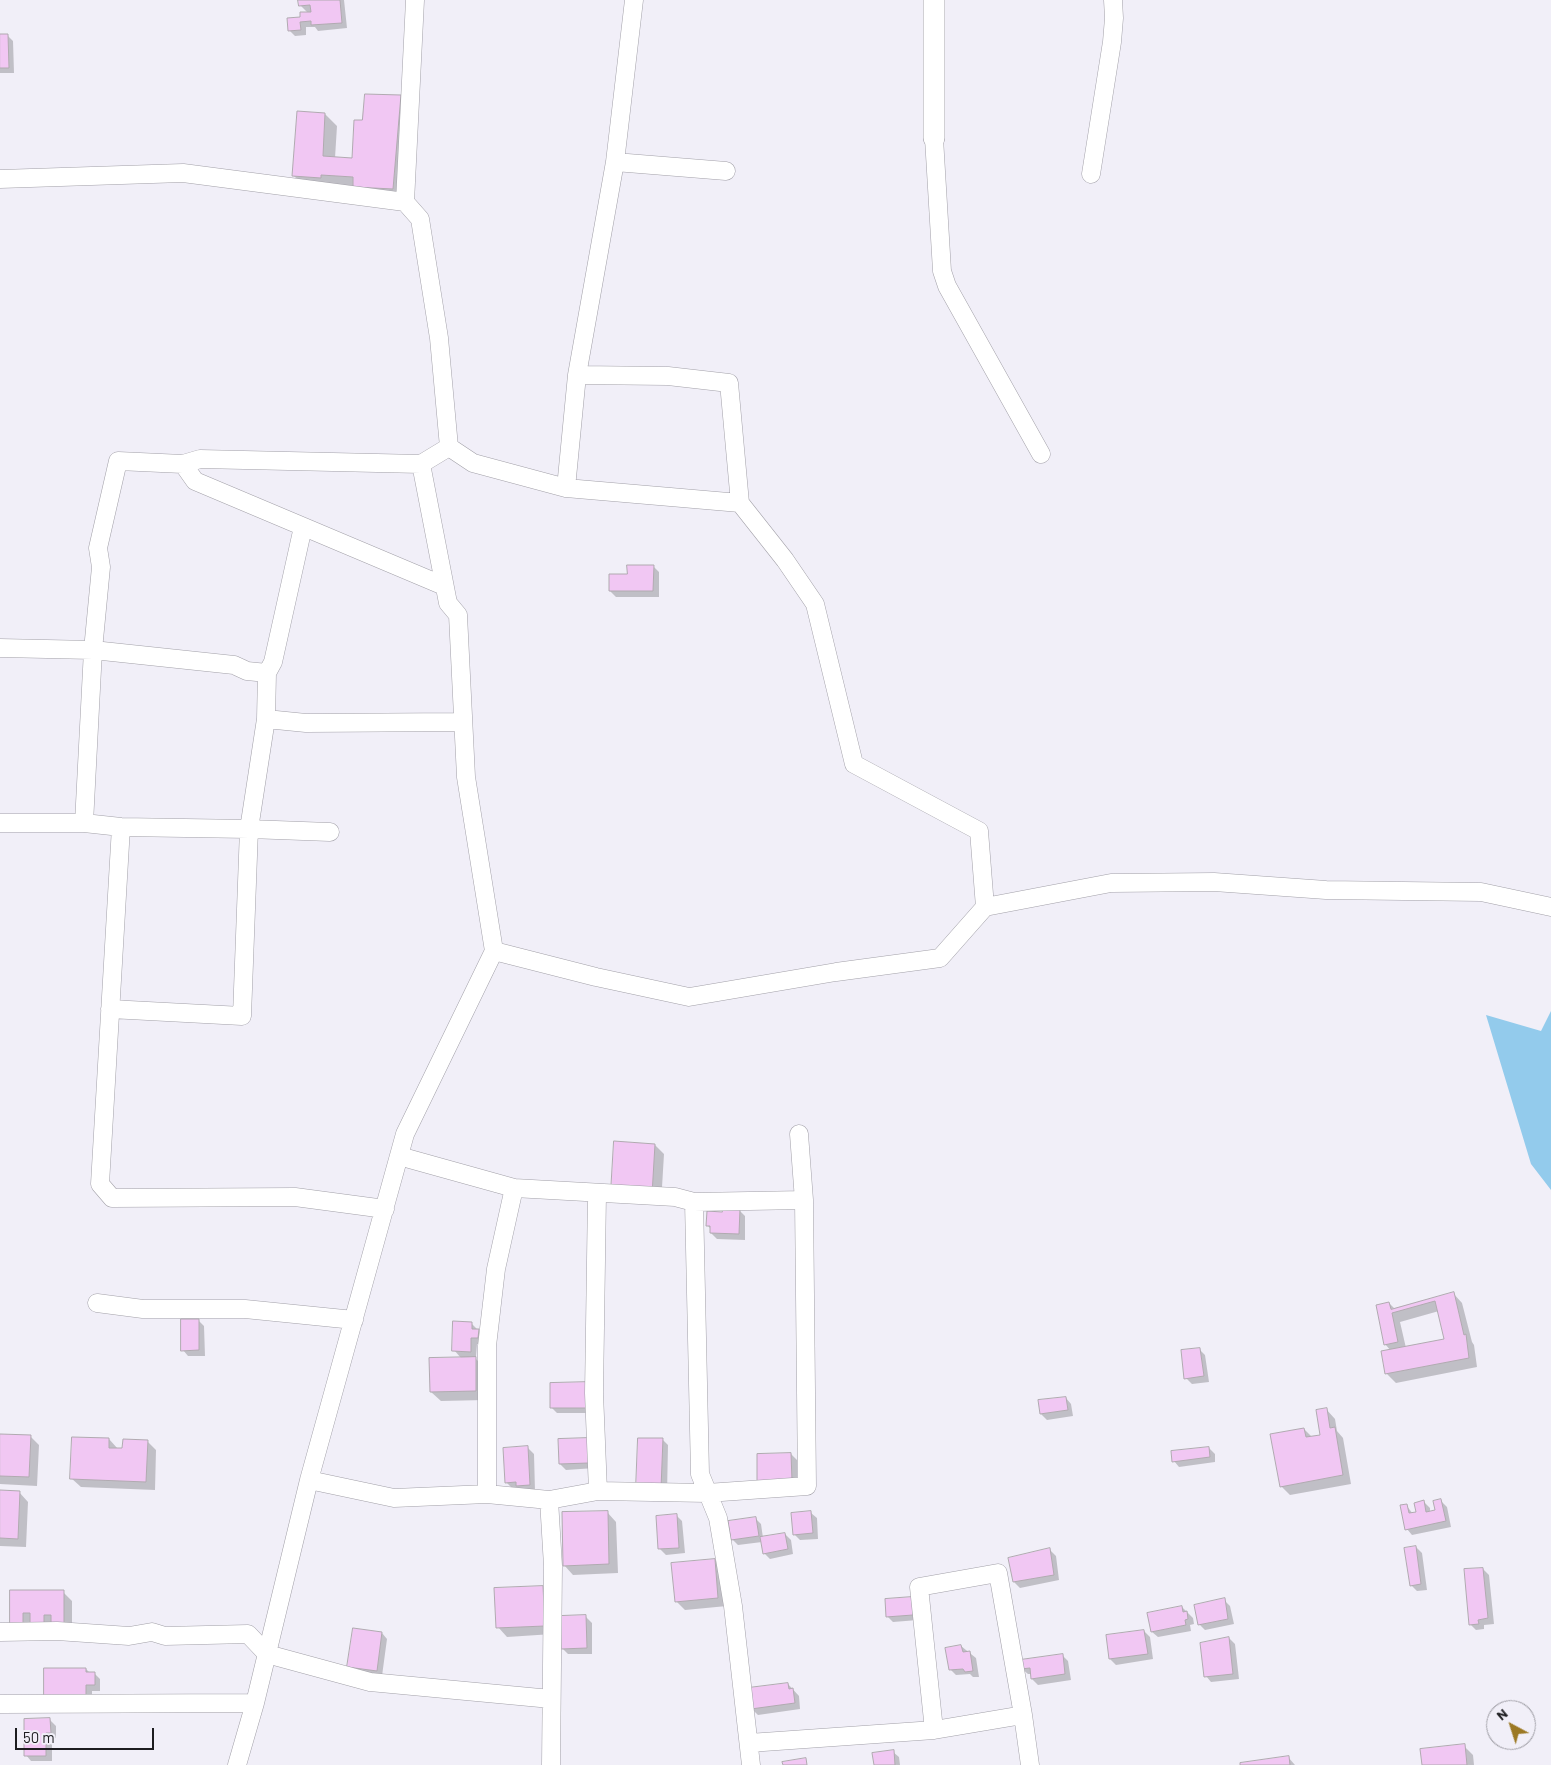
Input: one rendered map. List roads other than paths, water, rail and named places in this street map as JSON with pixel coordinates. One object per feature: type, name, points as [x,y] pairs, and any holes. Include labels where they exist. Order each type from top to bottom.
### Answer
[{"type":"street","points":[[405,202],[415,0]]},
{"type":"street","points":[[566,488],[577,375],[615,162],[634,0]]},
{"type":"street","points":[[934,0],[934,138],[942,271],[947,286],[1041,454]]},
{"type":"street","points":[[1091,174],[1112,42],[1113,0]]},
{"type":"street","points":[[615,162],[726,171]]},
{"type":"street","points":[[0,179],[183,173],[405,202],[420,219],[439,338],[449,447]]},
{"type":"street","points":[[577,375],[668,376],[729,383],[740,504],[785,560],[815,604],[854,764],[979,831],[985,907]]},
{"type":"street","points":[[84,823],[93,650],[101,567],[98,548],[118,461],[183,464],[200,459],[421,464],[449,447]]},
{"type":"street","points":[[449,447],[473,463],[566,488],[740,504]]},
{"type":"street","points":[[183,464],[194,481],[444,586]]},
{"type":"street","points":[[237,1765],[255,1703],[309,1480],[405,1134],[494,951],[466,777],[458,615],[448,603],[421,464]]},
{"type":"street","points":[[110,1009],[242,1016],[249,829],[266,719],[267,673],[273,662],[303,527]]},
{"type":"street","points":[[0,648],[93,650],[234,665],[247,671],[267,673]]},
{"type":"street","points":[[266,719],[306,723],[463,722]]},
{"type":"street","points":[[0,823],[84,823],[121,827],[330,832]]},
{"type":"street","points":[[121,827],[100,1184],[112,1198],[295,1198],[385,1208]]},
{"type":"street","points":[[494,951],[596,977],[689,997],[836,972],[940,958],[985,907],[1111,883],[1214,882],[1326,890],[1481,892],[1551,907]]},
{"type":"street","points":[[309,1480],[394,1498],[487,1494],[549,1500],[598,1491],[707,1493],[807,1486],[804,1200],[800,1134]]},
{"type":"street","points":[[399,1156],[514,1188],[675,1197],[694,1202],[804,1200]]},
{"type":"street","points":[[487,1494],[487,1346],[496,1269],[514,1188]]},
{"type":"street","points":[[597,1194],[594,1393],[598,1491]]},
{"type":"street","points":[[694,1202],[700,1474],[718,1518],[733,1606],[751,1765]]},
{"type":"street","points":[[97,1303],[143,1310],[245,1309],[354,1320]]},
{"type":"street","points":[[549,1500],[553,1566],[551,1765]]},
{"type":"street","points":[[934,1730],[919,1587],[998,1573],[1030,1765]]},
{"type":"street","points":[[0,1632],[57,1631],[130,1636],[152,1632],[165,1636],[248,1634],[267,1654],[370,1682],[551,1699]]},
{"type":"street","points":[[0,1704],[255,1703]]},
{"type":"street","points":[[749,1743],[934,1730],[1023,1715]]},
{"type":"water","points":[[1551,1011],[1551,1190],[1531,1164],[1486,1015],[1541,1031]]}]
